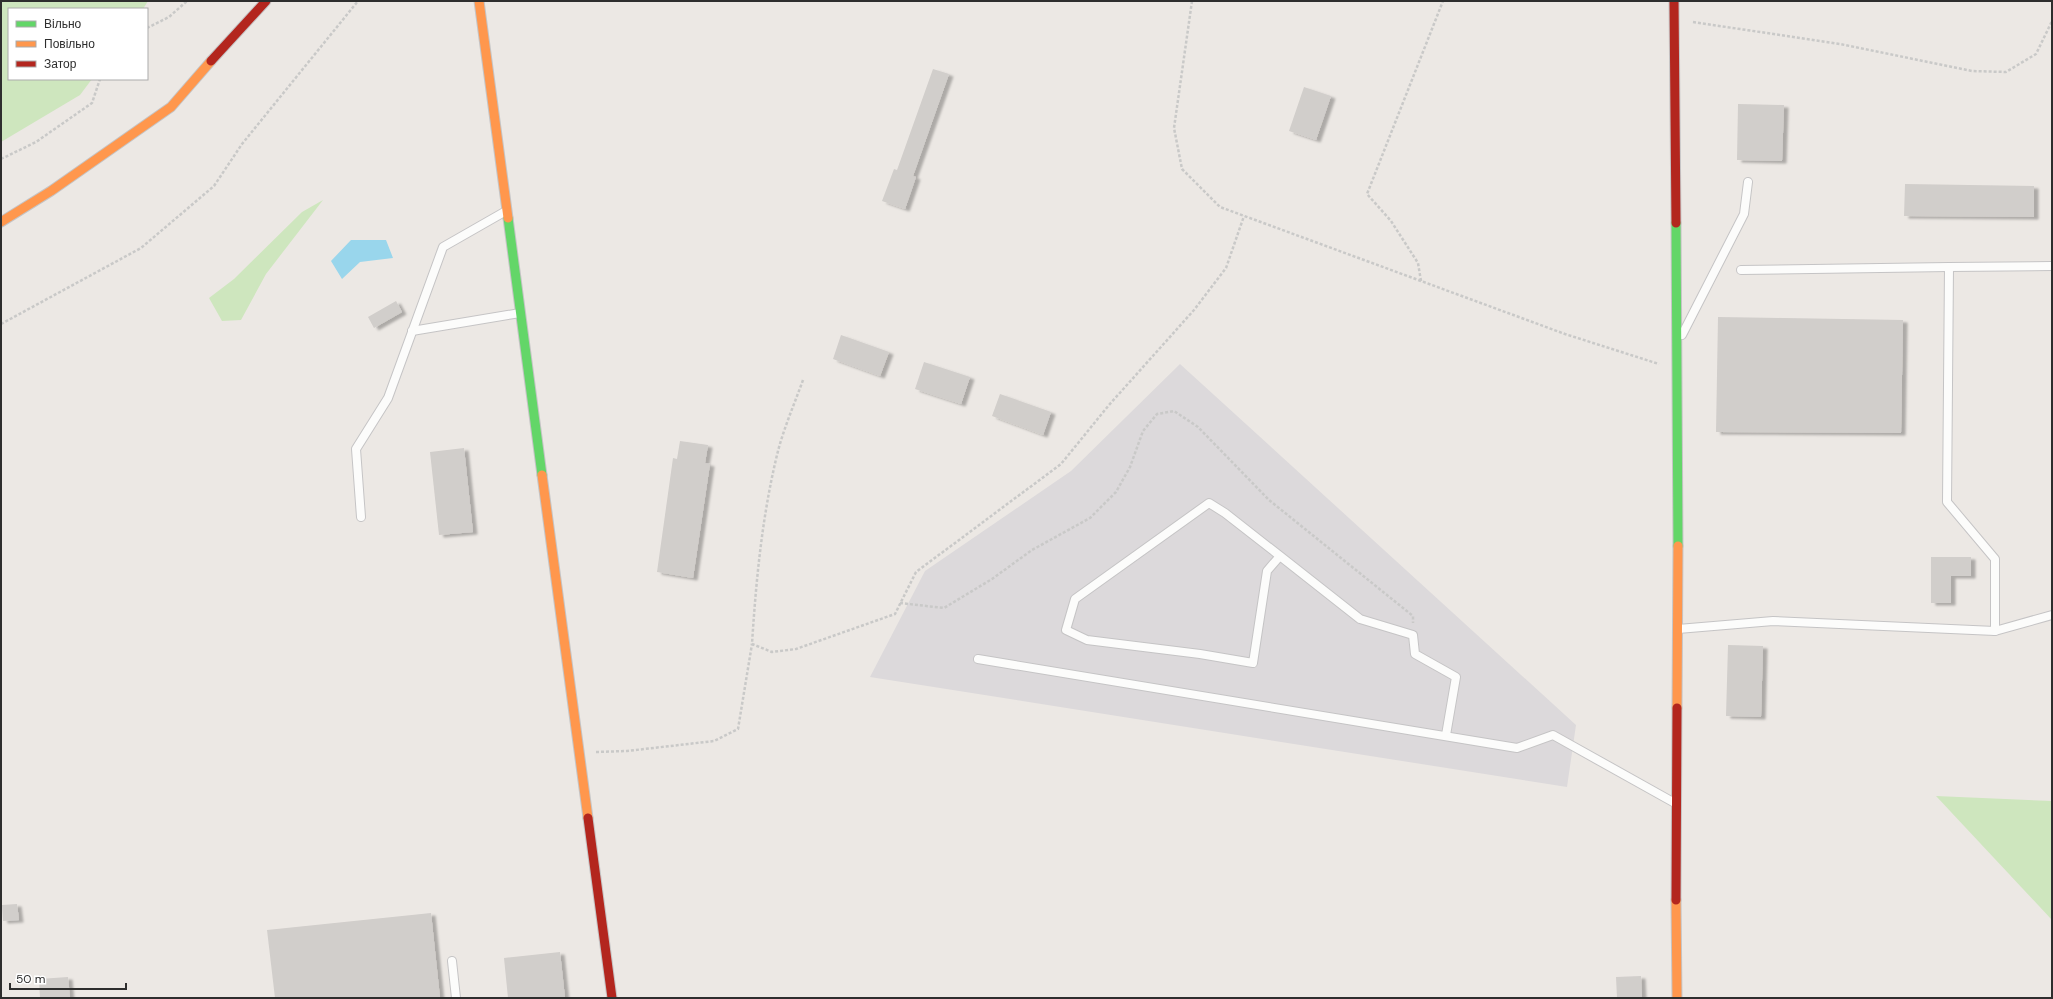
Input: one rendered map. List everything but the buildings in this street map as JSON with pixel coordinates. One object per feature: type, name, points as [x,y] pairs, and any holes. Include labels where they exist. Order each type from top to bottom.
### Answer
[{"type":"street","points":[[1,222],[51,191],[171,107],[239,29],[266,1]]},
{"type":"street","points":[[479,1],[612,998]]},
{"type":"street","points":[[1674,1],[1677,346],[1678,629],[1676,804],[1678,998]]},
{"type":"lane","points":[[1677,346],[1744,214],[1748,182]]},
{"type":"lane","points":[[361,517],[356,449],[388,398],[443,247],[507,211]]},
{"type":"lane","points":[[1741,270],[2052,266]]},
{"type":"lane","points":[[1949,267],[1947,502],[1995,559],[1995,631]]},
{"type":"lane","points":[[412,331],[521,313]]},
{"type":"lane","points":[[1280,556],[1268,571],[1253,663],[1200,654],[1087,640],[1066,630],[1075,599],[1209,503],[1225,513],[1280,556],[1360,619],[1413,635],[1415,654],[1456,677],[1446,735]]},
{"type":"lane","points":[[1678,629],[1773,621],[1995,631],[2052,615]]},
{"type":"lane","points":[[978,660],[1446,735],[1517,748],[1553,735],[1676,804]]},
{"type":"lane","points":[[452,960],[456,998]]},
{"type":"path","points":[[148,28],[169,17],[187,1]]},
{"type":"path","points":[[1,324],[141,248],[214,186],[242,144],[358,1]]},
{"type":"path","points":[[1192,1],[1184,42],[1174,128],[1182,169],[1220,207],[1565,334],[1677,369]]},
{"type":"path","points":[[1421,281],[1418,263],[1391,221],[1367,194],[1444,1]]},
{"type":"path","points":[[1675,20],[1840,44],[1972,71],[2006,72],[2036,54],[2052,21]]},
{"type":"path","points":[[1,159],[36,142],[92,103],[100,80]]},
{"type":"path","points":[[752,644],[772,652],[796,649],[895,614],[916,572],[1061,464],[1109,405],[1194,310],[1226,268],[1244,216]]},
{"type":"path","points":[[579,753],[627,751],[714,741],[738,729],[752,644],[755,592],[762,536],[777,455],[803,380]]},
{"type":"shaded area","points":[[1180,364],[1576,725],[1567,787],[870,677],[925,571],[1071,471]]},
{"type":"green space","points":[[1,1],[148,1],[144,8],[8,8],[8,80],[91,80],[80,95],[1,142]]},
{"type":"green space","points":[[323,200],[266,274],[241,320],[222,321],[209,298],[234,279],[302,212]]},
{"type":"green space","points":[[1936,796],[2052,801],[2052,920]]},
{"type":"water","points":[[351,240],[386,240],[393,258],[360,262],[342,279],[331,261]]},
{"type":"traffic: fast","points":[[508,218],[542,475]]},
{"type":"traffic: fast","points":[[1676,223],[1678,546]]},
{"type":"traffic: slow","points":[[479,1],[508,218]]},
{"type":"traffic: slow","points":[[1,222],[51,191],[171,107],[211,61]]},
{"type":"traffic: slow","points":[[542,475],[588,818]]},
{"type":"traffic: slow","points":[[1677,708],[1678,546]]},
{"type":"traffic: slow","points":[[1676,900],[1677,998]]},
{"type":"traffic: jam","points":[[211,61],[266,1]]},
{"type":"traffic: jam","points":[[1674,1],[1676,223]]},
{"type":"traffic: jam","points":[[1676,900],[1677,708]]},
{"type":"traffic: jam","points":[[588,818],[612,998]]}]
